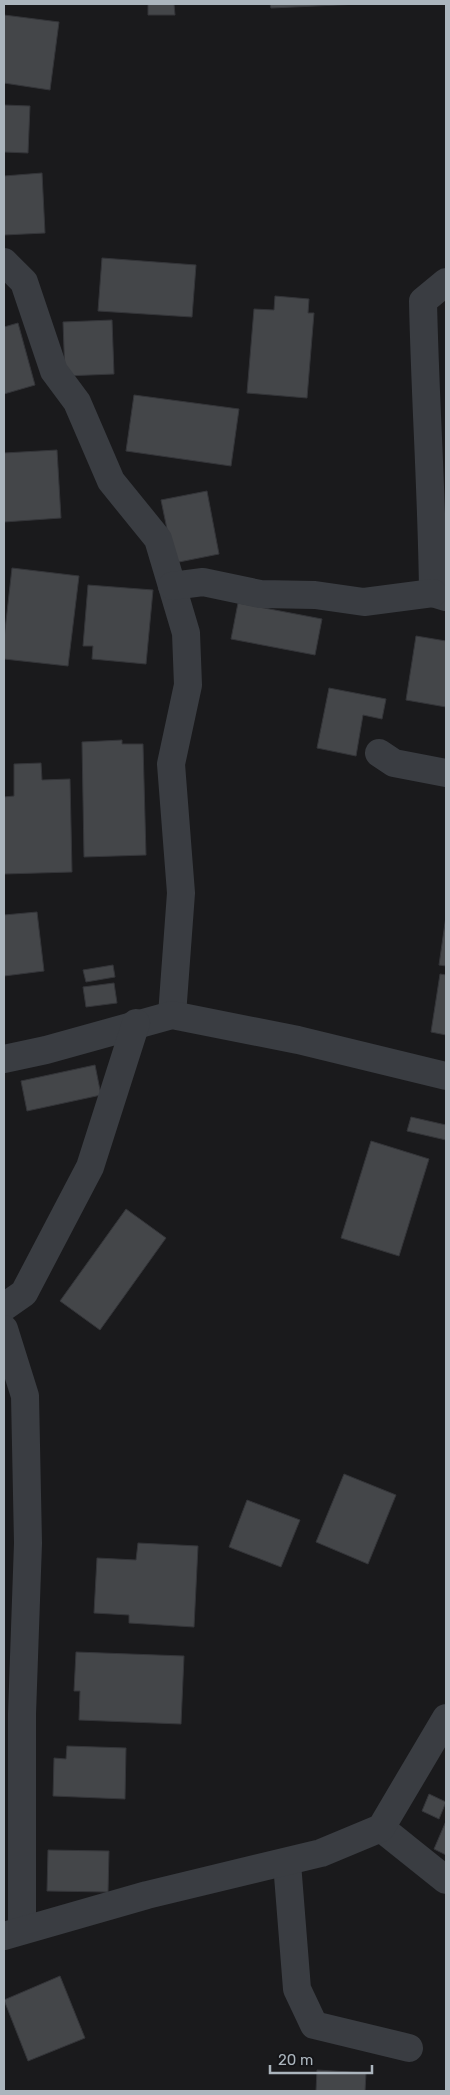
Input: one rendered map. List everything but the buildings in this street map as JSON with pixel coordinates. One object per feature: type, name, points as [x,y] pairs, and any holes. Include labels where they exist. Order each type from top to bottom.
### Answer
[{"type":"street","points":[[4,262],[24,282],[54,371],[77,402],[111,481],[158,539],[186,633],[188,685],[171,764],[181,893],[172,1015]]},
{"type":"street","points":[[172,586],[203,582],[260,594],[316,595],[364,602],[439,595],[432,515],[425,389],[423,301],[446,282]]},
{"type":"street","points":[[379,752],[394,763],[446,772]]},
{"type":"street","points":[[4,1059],[46,1050],[136,1023],[172,1015],[298,1040],[446,1076]]},
{"type":"street","points":[[4,1307],[24,1293],[90,1167],[136,1023]]},
{"type":"street","points":[[4,1329],[25,1396],[28,1543],[13,1933],[147,1895],[322,1853],[381,1828],[446,1718]]},
{"type":"street","points":[[381,1828],[446,1880]]},
{"type":"street","points":[[288,1862],[297,1989],[314,2025],[409,2048]]}]
